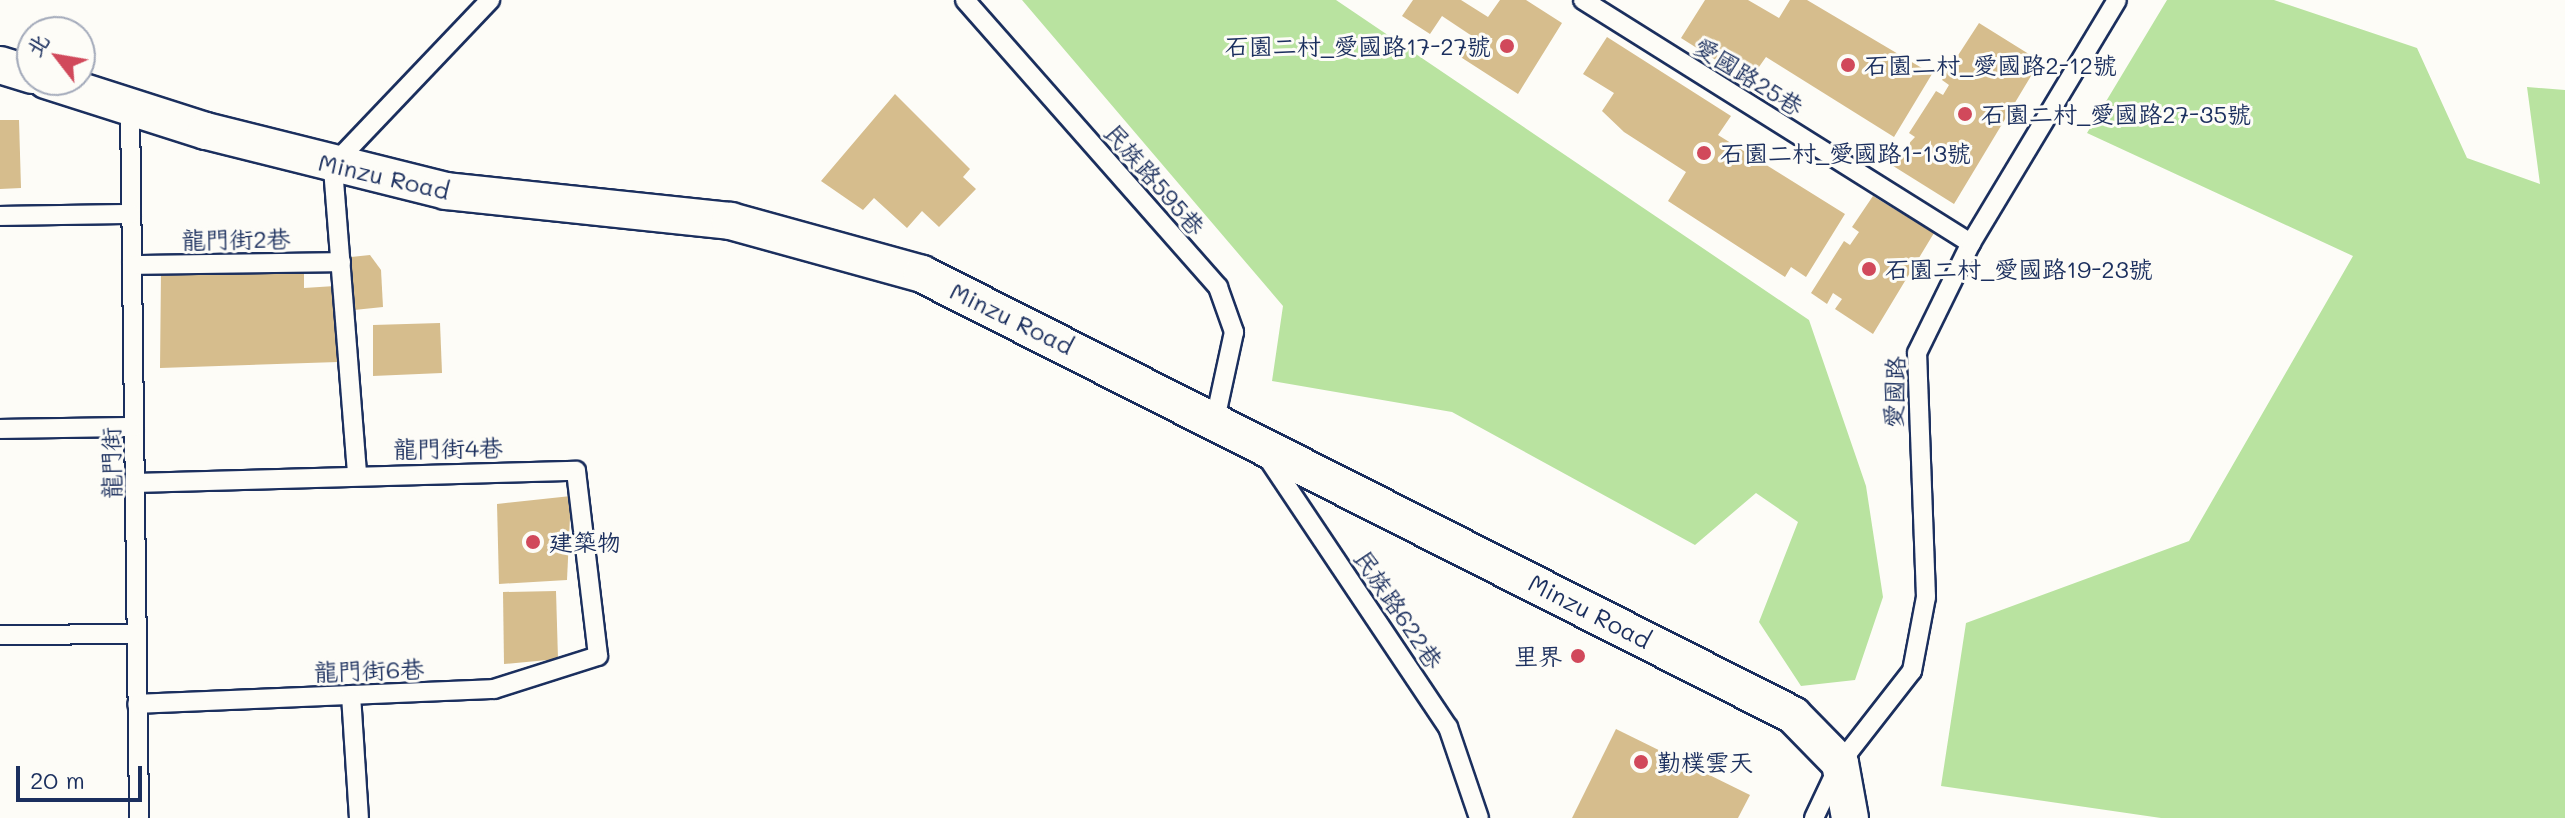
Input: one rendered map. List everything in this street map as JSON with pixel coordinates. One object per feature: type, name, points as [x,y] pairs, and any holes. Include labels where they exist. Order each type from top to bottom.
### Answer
[{"type":"street","name":"Minzu Road","points":[[96,96],[333,165],[446,191],[730,221],[922,274],[1255,439],[1793,715],[1840,763]]},
{"type":"street","points":[[1840,763],[1850,818]]},
{"type":"lane","points":[[357,473],[333,165],[490,0]]},
{"type":"lane","name":"民族路595巷","points":[[965,0],[1218,287],[1234,332],[1215,420]]},
{"type":"lane","name":"愛國路25巷","points":[[1583,0],[1971,243]]},
{"type":"lane","name":"愛國路","points":[[1814,818],[1840,763],[1912,671],[1926,597],[1917,353],[1971,243],[2117,0]]},
{"type":"lane","name":"龍門街","points":[[130,107],[139,818]]},
{"type":"lane","points":[[0,216],[131,214]]},
{"type":"lane","name":"龍門街2巷","points":[[132,265],[341,262]]},
{"type":"lane","points":[[0,429],[134,427]]},
{"type":"lane","name":"民族路622巷","points":[[1255,439],[1448,727],[1479,818]]},
{"type":"lane","name":"龍門街4巷","points":[[135,483],[357,473],[576,471],[598,656]]},
{"type":"lane","points":[[0,635],[136,634]]},
{"type":"lane","name":"龍門街6巷","points":[[137,704],[494,689],[598,656]]},
{"type":"lane","points":[[351,695],[359,818]]},
{"type":"green space","points":[[1022,0],[1336,0],[1809,320],[1866,486],[1883,597],[1855,680],[1801,686],[1759,622],[1798,522],[1756,493],[1695,545],[1452,412],[1272,381],[1283,306]]},
{"type":"green space","points":[[2167,0],[2274,0],[2417,48],[2467,158],[2540,184],[2527,87],[2565,90],[2565,818],[2161,818],[1941,786],[1966,623],[2189,541],[2353,256],[2087,133]]},
{"type":"building","name":"石園二村_愛國路17-27號","points":[[1413,0],[1461,0],[1488,17],[1500,0],[1526,0],[1562,23],[1518,94],[1459,56],[1472,36],[1442,16],[1430,34],[1402,16]]},
{"type":"building","name":"石園二村_愛國路2-12號","points":[[1705,0],[1748,0],[1779,18],[1790,0],[1807,0],[1932,74],[1894,137],[1766,57],[1749,81],[1681,38]]},
{"type":"building","name":"石園二村_愛國路27-35號","points":[[1979,23],[2040,61],[1954,204],[1890,164],[1915,137],[1909,133],[1936,91],[1943,95],[1949,85],[1942,80]]},
{"type":"building","name":"石園二村_愛國路1-13號","points":[[1607,37],[1731,116],[1718,135],[1845,214],[1806,277],[1791,267],[1785,277],[1668,201],[1686,172],[1624,132],[1602,111],[1614,93],[1583,74]]},
{"type":"building","points":[[895,94],[970,169],[963,177],[976,189],[939,227],[922,211],[907,228],[874,198],[863,210],[821,181]]},
{"type":"building","points":[[0,120],[19,120],[21,188],[0,189]]},
{"type":"building","name":"石園二村_愛國路19-23號","points":[[1873,196],[1934,233],[1873,334],[1835,309],[1842,299],[1833,293],[1827,304],[1811,293],[1844,241],[1850,245],[1859,232],[1852,227]]},
{"type":"building","points":[[370,255],[381,270],[383,307],[354,310],[351,257]]},
{"type":"building","points":[[161,271],[304,273],[304,288],[335,286],[338,362],[160,368]]},
{"type":"building","points":[[440,323],[442,373],[373,376],[373,325]]},
{"type":"building","name":"建築物","points":[[571,496],[567,580],[499,584],[497,504]]},
{"type":"building","name":"建築物","points":[[556,591],[558,659],[504,664],[503,592]]},
{"type":"building","name":"勤樸雲天","points":[[1616,729],[1750,795],[1738,818],[1572,818]]},
{"type":"place","name":"石園二村_愛國路17-27號","points":[[1507,46]]},
{"type":"place","name":"石園二村_愛國路2-12號","points":[[1848,65]]},
{"type":"place","name":"石園二村_愛國路27-35號","points":[[1965,114]]},
{"type":"place","name":"石園二村_愛國路1-13號","points":[[1704,153]]},
{"type":"place","name":"石園二村_愛國路19-23號","points":[[1869,269]]},
{"type":"place","name":"建築物","points":[[533,542]]},
{"type":"place","name":"里界","points":[[1578,656]]},
{"type":"place","name":"勤樸雲天","points":[[1641,762]]}]
